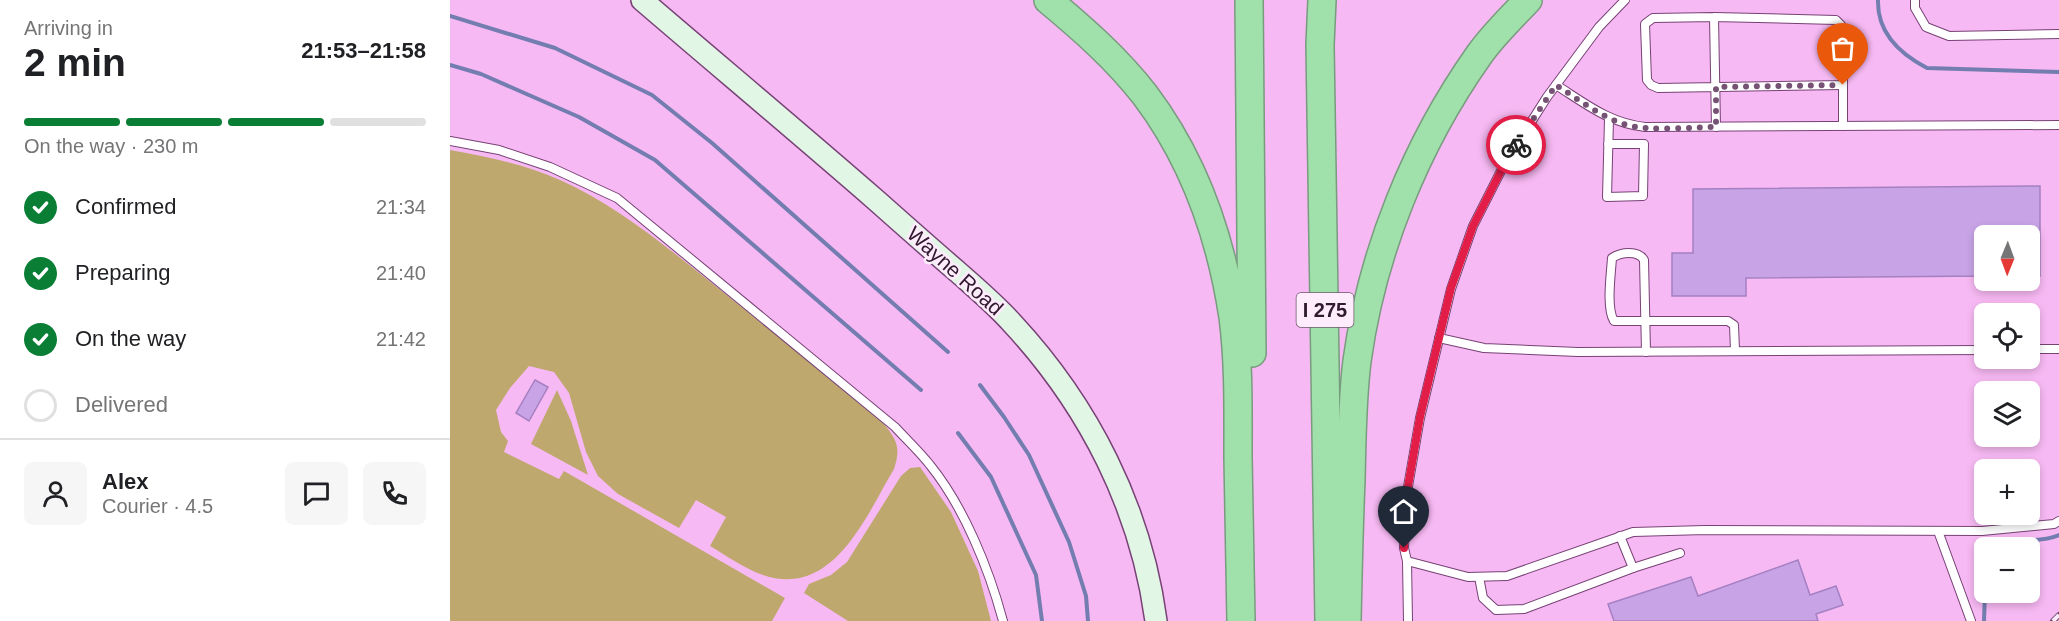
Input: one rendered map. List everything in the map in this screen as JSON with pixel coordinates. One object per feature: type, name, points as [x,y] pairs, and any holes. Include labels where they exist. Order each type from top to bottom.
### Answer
[{"type":"highway","points":[[1048,0],[1112,58],[1145,96],[1173,138],[1202,195],[1221,256],[1233,319],[1237,389],[1241,621]]},
{"type":"highway","points":[[1249,0],[1255,621]]},
{"type":"highway","name":"I 275","points":[[1322,0],[1320,45],[1329,621]]},
{"type":"highway","points":[[1347,621],[1352,415],[1357,360],[1383,249],[1405,189],[1439,118],[1480,53],[1528,0]]},
{"type":"main road","name":"Wayne Road","points":[[642,0],[808,141],[993,304],[1047,363],[1093,432],[1119,486],[1147,572],[1156,621]]},
{"type":"lane","points":[[1408,621],[1407,561],[1404,548],[1406,498],[1420,417],[1451,288],[1473,226],[1505,163],[1556,85],[1599,27],[1624,0]]},
{"type":"lane","points":[[1915,0],[1915,8],[1926,27],[1949,36],[2059,34]]},
{"type":"lane","points":[[1843,85],[1658,88],[1647,80],[1645,24],[1653,18],[1714,17],[1836,21],[1842,25],[1843,31],[1843,85],[1843,126]]},
{"type":"lane","points":[[1714,17],[1716,127]]},
{"type":"lane","points":[[1556,85],[1609,118],[1626,125],[1645,127],[2059,125]]},
{"type":"lane","points":[[1608,144],[1644,144],[1643,196],[1607,197],[1608,144],[1609,118]]},
{"type":"lane","points":[[450,141],[499,150],[550,167],[617,198],[896,427],[931,465],[950,495],[983,562],[1003,621]]},
{"type":"lane","points":[[1646,352],[1645,321],[1644,260],[1636,253],[1617,255],[1612,258],[1612,319],[1614,321],[1645,321],[1728,321],[1734,326],[1735,351]]},
{"type":"lane","points":[[1439,338],[1484,348],[1578,352],[1974,350]]},
{"type":"lane","points":[[2040,349],[2059,349]]},
{"type":"lane","points":[[1407,561],[1468,577],[1507,576],[1633,532],[1982,531],[2054,524],[2059,521]]},
{"type":"lane","points":[[1938,531],[1971,621]]},
{"type":"lane","points":[[1620,536],[1633,568]]},
{"type":"lane","points":[[1479,577],[1483,598],[1496,610],[1524,609],[1680,553]]},
{"type":"shaded area","points":[[450,150],[506,162],[547,174],[602,202],[680,258],[781,339],[884,424],[892,435],[897,450],[894,469],[859,530],[828,564],[809,575],[788,579],[763,575],[710,546],[726,517],[696,500],[679,528],[618,494],[598,476],[586,452],[569,393],[554,372],[529,366],[510,388],[496,410],[501,432],[508,441],[504,452],[559,479],[564,471],[785,598],[772,621],[450,621]]},
{"type":"shaded area","points":[[557,390],[571,421],[588,475],[531,444]]},
{"type":"shaded area","points":[[920,467],[951,512],[978,571],[991,621],[848,621],[804,593],[809,584],[831,575],[847,562],[901,476],[910,468]]},
{"type":"building","points":[[2040,186],[2040,225],[1974,225],[1974,276],[1746,278],[1746,296],[1672,296],[1672,253],[1693,253],[1693,189]]},
{"type":"building","points":[[535,380],[548,387],[529,421],[516,413]]},
{"type":"building","points":[[1798,560],[1810,595],[1836,586],[1843,605],[1816,614],[1818,621],[1614,621],[1608,604],[1691,577],[1698,596]]},
{"type":"waterway","points":[[1878,0],[1881,23],[1892,41],[1908,56],[1927,68],[2059,72]]},
{"type":"waterway","points":[[450,16],[555,48],[652,95],[712,143],[948,352]]},
{"type":"waterway","points":[[450,65],[481,74],[579,117],[655,160],[921,390]]},
{"type":"waterway","points":[[980,385],[1029,455],[1069,542],[1086,596],[1088,621]]},
{"type":"waterway","points":[[958,433],[991,477],[1036,575],[1042,621]]},
{"type":"waterway","points":[[2040,539],[2059,535]]},
{"type":"waterway","points":[[1984,621],[1985,603]]},
{"type":"railway","points":[[2053,621],[2059,615]]},
{"type":"way so far","points":[[1516,145],[1556,85],[1605,117],[1626,125],[1716,127],[1716,87],[1843,85]]},
{"type":"route","points":[[1404,548],[1406,498],[1420,417],[1451,288],[1473,226],[1516,145]]}]
